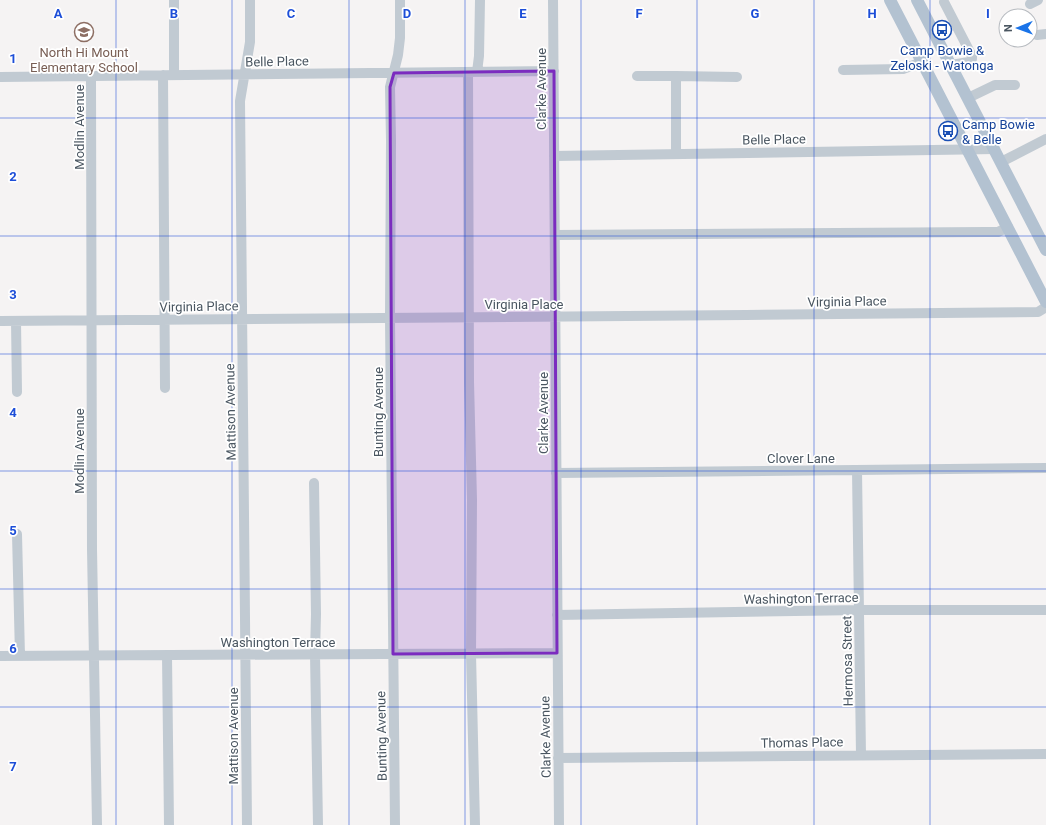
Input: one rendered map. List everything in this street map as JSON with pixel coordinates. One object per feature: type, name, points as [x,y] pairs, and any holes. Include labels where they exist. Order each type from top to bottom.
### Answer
[{"type":"main road","points":[[890,0],[1046,302]]},
{"type":"main road","points":[[917,0],[1046,250]]},
{"type":"street","points":[[174,0],[174,75]]},
{"type":"street","name":"Mattison Avenue","points":[[247,825],[240,101],[250,42],[250,0]]},
{"type":"street","name":"Bunting Avenue","points":[[395,825],[390,318],[390,87],[400,38],[400,0]]},
{"type":"street","points":[[474,825],[471,654],[472,500],[469,317],[472,72],[479,56],[480,0]]},
{"type":"street","name":"Clarke Avenue","points":[[553,0],[559,825]]},
{"type":"street","points":[[944,2],[972,56],[972,59],[969,62],[951,65]]},
{"type":"street","points":[[843,70],[903,69],[922,62]]},
{"type":"street","name":"Belle Place","points":[[0,77],[554,71]]},
{"type":"street","points":[[163,75],[165,388]]},
{"type":"street","name":"Modlin Avenue","points":[[91,76],[92,549],[97,825]]},
{"type":"street","points":[[638,76],[737,77]]},
{"type":"street","points":[[676,76],[676,154]]},
{"type":"street","points":[[968,98],[995,85],[1015,85]]},
{"type":"street","points":[[1001,162],[1046,139]]},
{"type":"street","name":"Belle Place","points":[[554,156],[994,149]]},
{"type":"street","points":[[555,235],[998,232],[1008,227]]},
{"type":"street","name":"Virginia Place","points":[[0,321],[1038,312],[1046,307]]},
{"type":"street","points":[[16,321],[17,392]]},
{"type":"street","name":"Clover Lane","points":[[556,473],[1046,468]]},
{"type":"street","name":"Hermosa Street","points":[[857,470],[861,755]]},
{"type":"street","points":[[314,483],[318,825]]},
{"type":"street","points":[[17,534],[20,656]]},
{"type":"street","name":"Washington Terrace","points":[[557,615],[860,610],[1046,610]]},
{"type":"street","name":"Washington Terrace","points":[[0,656],[557,653]]},
{"type":"street","points":[[167,655],[169,825]]},
{"type":"street","name":"Thomas Place","points":[[558,758],[1046,754]]},
{"type":"highlighted area","points":[[554,71],[557,653],[393,654],[390,87],[394,73]]},
{"type":"place","name":"Camp Bowie & Zeloski - Watonga","points":[[942,30]]},
{"type":"place","name":"North Hi Mount Elementary School","points":[[84,32]]},
{"type":"place","name":"Camp Bowie & Belle","points":[[948,131]]}]
